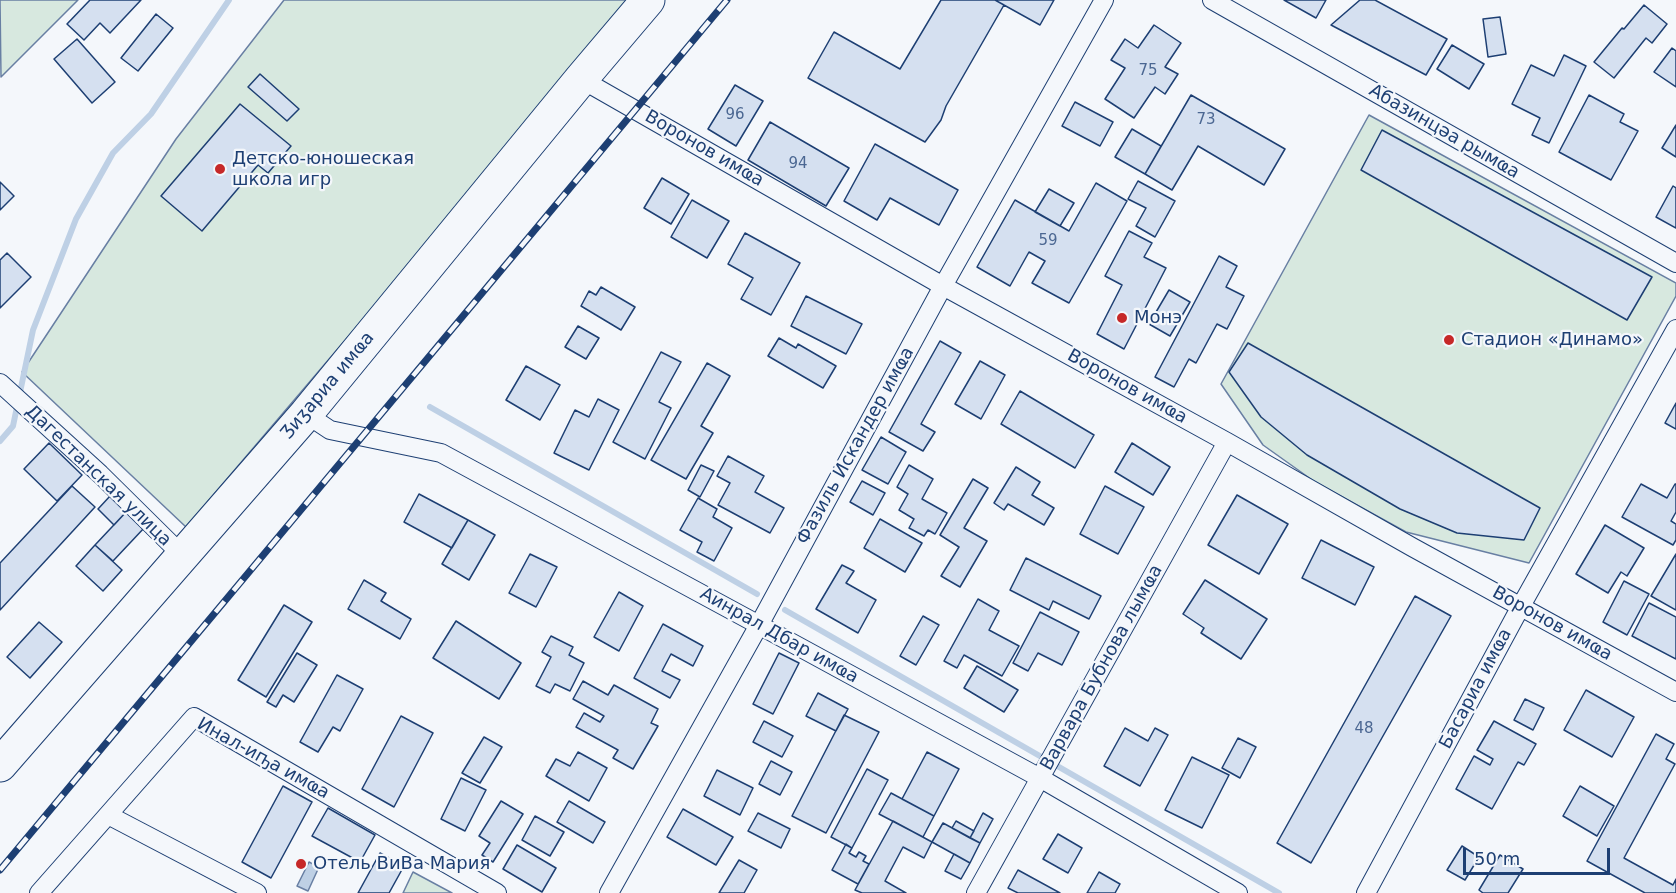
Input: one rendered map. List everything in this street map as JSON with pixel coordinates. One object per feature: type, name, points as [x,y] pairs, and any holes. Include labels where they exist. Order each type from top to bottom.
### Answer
[{"type":"highway","name":"Ӡиӡариа имҩа","points":[[0,765],[306,414],[648,0]]},
{"type":"street","name":"Фазиль Искандер имҩа","points":[[609,893],[1104,0]]},
{"type":"street","name":"Абазинцәа рымҩа","points":[[1212,0],[1676,263]]},
{"type":"street","name":"Воронов имҩа","points":[[581,79],[944,286],[1676,692]]},
{"type":"street","name":"Басариа имҩа","points":[[1366,893],[1521,606],[1676,329]]},
{"type":"street","name":"Дагестанская улица","points":[[0,383],[100,474],[182,555]]},
{"type":"street","name":"Аинрал Дбар имҩа","points":[[306,414],[330,430],[441,453],[1040,778],[1238,893]]},
{"type":"street","name":"Варвара Бубнова лымҩа","points":[[976,893],[1227,442]]},
{"type":"street","name":"Инал-иҧа имҩа","points":[[108,815],[194,717],[497,893]]},
{"type":"street","points":[[39,893],[108,815],[257,893]]},
{"type":"shaded area","points":[[0,0],[78,0],[1,77]]},
{"type":"shaded area","points":[[284,0],[635,0],[186,527],[22,372],[176,139]]},
{"type":"shaded area","name":"Cтадион «Динамо»","points":[[1369,115],[1676,283],[1676,296],[1529,563],[1406,532],[1315,482],[1263,445],[1221,384]]},
{"type":"shaded area","points":[[413,872],[452,893],[403,893]]},
{"type":"water","points":[[309,862],[319,867],[308,891],[297,886]]},
{"type":"building","points":[[90,0],[141,0],[110,33],[100,23],[84,40],[67,24]]},
{"type":"building","points":[[941,0],[995,0],[1004,5],[946,106],[941,120],[925,142],[808,78],[834,32],[900,69]]},
{"type":"building","points":[[995,0],[1054,0],[1040,25]]},
{"type":"building","points":[[1284,0],[1326,0],[1316,18]]},
{"type":"building","points":[[1360,0],[1375,0],[1447,39],[1426,75],[1331,25]]},
{"type":"building","points":[[1644,5],[1667,24],[1652,43],[1646,38],[1614,78],[1594,62]]},
{"type":"building","points":[[156,14],[173,28],[138,71],[121,58]]},
{"type":"building","points":[[1500,17],[1506,54],[1488,57],[1483,19]]},
{"type":"building","points":[[1154,25],[1181,43],[1165,67],[1178,74],[1165,94],[1155,87],[1134,118],[1105,99],[1125,68],[1111,60],[1125,39],[1138,48]]},
{"type":"building","points":[[77,39],[115,82],[92,103],[54,59]]},
{"type":"building","points":[[1452,45],[1484,64],[1469,89],[1437,69]]},
{"type":"building","points":[[1672,48],[1676,51],[1676,87],[1654,72]]},
{"type":"building","points":[[1564,55],[1586,66],[1549,143],[1532,135],[1540,118],[1512,104],[1531,65],[1554,76]]},
{"type":"building","points":[[260,74],[299,109],[287,121],[248,87]]},
{"type":"building","points":[[735,85],[763,101],[736,146],[708,129]]},
{"type":"building","points":[[1191,95],[1285,149],[1264,185],[1198,146],[1172,190],[1145,174]]},
{"type":"building","points":[[1589,95],[1624,114],[1620,122],[1638,131],[1611,180],[1559,152]]},
{"type":"building","points":[[1075,102],[1113,122],[1100,146],[1062,126]]},
{"type":"building","name":"Детско-юношеская школа игр","points":[[240,104],[291,146],[268,173],[258,165],[202,231],[161,196]]},
{"type":"building","points":[[770,122],[849,168],[826,206],[748,160]]},
{"type":"building","points":[[1676,125],[1676,157],[1662,148]]},
{"type":"building","points":[[1132,129],[1161,146],[1145,174],[1115,157]]},
{"type":"building","points":[[1382,130],[1652,277],[1627,320],[1361,170]]},
{"type":"building","points":[[875,144],[958,190],[939,225],[890,198],[877,220],[844,201]]},
{"type":"building","points":[[662,178],[689,194],[671,224],[644,208]]},
{"type":"building","points":[[1138,181],[1175,201],[1155,237],[1136,226],[1146,208],[1128,199]]},
{"type":"building","points":[[0,182],[14,196],[0,210]]},
{"type":"building","points":[[1096,183],[1127,201],[1069,303],[1032,283],[1045,261],[1029,252],[1010,286],[977,267],[1015,200],[1069,231]]},
{"type":"building","points":[[1673,186],[1676,188],[1676,228],[1656,217]]},
{"type":"building","points":[[1049,189],[1074,203],[1060,226],[1035,212]]},
{"type":"building","points":[[692,200],[729,221],[707,258],[671,237]]},
{"type":"building","points":[[1129,231],[1152,243],[1144,257],[1166,268],[1124,349],[1097,334],[1122,285],[1105,276]]},
{"type":"building","points":[[745,233],[800,263],[771,315],[741,299],[753,278],[728,264]]},
{"type":"building","points":[[7,253],[31,277],[0,308],[0,260]]},
{"type":"building","points":[[1219,256],[1237,266],[1226,287],[1244,296],[1227,329],[1217,324],[1196,363],[1189,359],[1174,387],[1155,377]]},
{"type":"building","points":[[601,287],[635,307],[621,330],[581,306],[589,291],[596,295]]},
{"type":"building","points":[[1169,290],[1190,302],[1170,336],[1149,324]]},
{"type":"building","points":[[806,296],[862,324],[846,354],[791,326]]},
{"type":"building","points":[[578,326],[599,338],[586,359],[565,347]]},
{"type":"building","points":[[779,338],[796,348],[798,344],[836,366],[823,388],[768,356]]},
{"type":"building","points":[[940,341],[961,353],[921,424],[935,432],[923,451],[889,432]]},
{"type":"building","points":[[1248,343],[1540,508],[1524,540],[1457,533],[1400,509],[1307,455],[1261,417],[1229,372]]},
{"type":"building","points":[[661,352],[681,362],[659,402],[671,408],[645,459],[613,442]]},
{"type":"building","points":[[980,361],[1005,375],[981,419],[955,404]]},
{"type":"building","points":[[707,363],[730,376],[701,426],[713,433],[686,479],[651,460]]},
{"type":"building","points":[[526,366],[560,385],[540,420],[506,400]]},
{"type":"building","points":[[1020,391],[1094,435],[1075,468],[1001,424]]},
{"type":"building","points":[[598,399],[619,410],[589,470],[554,453],[575,410],[589,417]]},
{"type":"building","points":[[1676,403],[1676,429],[1665,423]]},
{"type":"building","points":[[881,437],[906,452],[888,484],[862,470]]},
{"type":"building","points":[[49,443],[82,475],[57,501],[24,469]]},
{"type":"building","points":[[1132,443],[1170,467],[1153,495],[1115,472]]},
{"type":"building","points":[[728,456],[764,476],[755,492],[784,508],[770,533],[718,505],[730,483],[717,476]]},
{"type":"building","points":[[701,465],[714,471],[700,497],[688,490]]},
{"type":"building","points":[[909,465],[933,479],[922,499],[947,513],[935,534],[928,530],[924,536],[909,528],[914,519],[899,510],[908,494],[897,487]]},
{"type":"building","points":[[1016,467],[1040,482],[1032,495],[1054,508],[1044,525],[1008,504],[1004,510],[994,503]]},
{"type":"building","points":[[973,479],[988,488],[964,528],[987,541],[960,587],[941,576],[959,547],[940,535]]},
{"type":"building","points":[[862,481],[885,493],[873,515],[850,502]]},
{"type":"building","points":[[1641,484],[1667,498],[1676,484],[1676,512],[1671,521],[1676,524],[1676,540],[1673,545],[1622,517]]},
{"type":"building","points":[[72,486],[95,507],[0,610],[0,563]]},
{"type":"building","points":[[1105,486],[1144,507],[1118,554],[1080,534]]},
{"type":"building","points":[[419,494],[468,520],[452,548],[404,522]]},
{"type":"building","points":[[111,495],[127,511],[114,525],[98,509]]},
{"type":"building","points":[[1237,495],[1288,524],[1259,574],[1208,545]]},
{"type":"building","points":[[698,498],[717,509],[713,517],[732,528],[714,561],[697,552],[702,542],[680,530]]},
{"type":"building","points":[[127,511],[145,527],[113,561],[95,545]]},
{"type":"building","points":[[880,519],[922,543],[905,572],[864,548]]},
{"type":"building","points":[[468,520],[495,535],[469,580],[442,564]]},
{"type":"building","points":[[1605,525],[1644,548],[1627,576],[1621,572],[1608,593],[1576,574]]},
{"type":"building","points":[[1321,540],[1374,567],[1355,605],[1302,578]]},
{"type":"building","points":[[95,545],[122,570],[103,591],[76,566]]},
{"type":"building","points":[[530,554],[557,567],[536,607],[509,593]]},
{"type":"building","points":[[1676,554],[1676,610],[1651,596]]},
{"type":"building","points":[[1026,558],[1101,596],[1089,619],[1053,601],[1049,610],[1010,590]]},
{"type":"building","points":[[842,565],[854,571],[846,583],[876,600],[858,633],[816,609]]},
{"type":"building","points":[[364,580],[386,593],[381,601],[411,619],[400,639],[348,609]]},
{"type":"building","points":[[1205,580],[1267,619],[1241,659],[1201,633],[1204,628],[1183,614]]},
{"type":"building","points":[[1624,581],[1649,594],[1627,635],[1603,622]]},
{"type":"building","points":[[619,592],[643,606],[619,651],[594,637]]},
{"type":"building","points":[[1415,596],[1451,616],[1311,863],[1277,843]]},
{"type":"building","points":[[978,599],[999,611],[989,630],[1019,646],[1002,676],[964,655],[957,668],[944,661]]},
{"type":"building","points":[[1649,603],[1676,617],[1676,659],[1632,636]]},
{"type":"building","points":[[284,605],[312,622],[266,697],[238,680]]},
{"type":"building","points":[[1040,612],[1079,632],[1062,665],[1038,653],[1028,671],[1013,663]]},
{"type":"building","points":[[923,616],[939,625],[916,665],[900,656]]},
{"type":"building","points":[[456,621],[521,663],[499,699],[433,658]]},
{"type":"building","points":[[39,622],[62,642],[30,678],[7,657]]},
{"type":"building","points":[[663,624],[703,646],[693,666],[671,654],[662,671],[680,680],[670,698],[634,678]]},
{"type":"building","points":[[551,636],[573,647],[569,655],[584,663],[570,691],[555,684],[550,693],[536,686],[551,657],[542,652]]},
{"type":"building","points":[[297,653],[317,665],[294,702],[283,695],[276,707],[267,702]]},
{"type":"building","points":[[779,653],[799,663],[773,714],[753,704]]},
{"type":"building","points":[[977,666],[1018,690],[1004,712],[964,688]]},
{"type":"building","points":[[337,675],[363,689],[340,731],[333,727],[318,752],[300,742]]},
{"type":"building","points":[[583,681],[608,695],[614,685],[658,709],[651,723],[658,726],[633,769],[613,758],[618,750],[576,727],[584,713],[600,722],[604,716],[573,699]]},
{"type":"building","points":[[1586,690],[1634,717],[1612,757],[1564,730]]},
{"type":"building","points":[[818,693],[848,709],[836,731],[806,716]]},
{"type":"building","points":[[1525,699],[1544,708],[1533,730],[1514,720]]},
{"type":"building","points":[[844,715],[879,732],[826,833],[792,816]]},
{"type":"building","points":[[401,716],[433,733],[394,807],[362,789]]},
{"type":"building","points":[[764,721],[793,736],[782,757],[753,742]]},
{"type":"building","points":[[1494,721],[1536,744],[1524,765],[1518,762],[1492,809],[1456,789],[1474,756],[1490,765],[1493,759],[1477,750]]},
{"type":"building","points":[[1125,728],[1148,741],[1155,728],[1168,735],[1140,786],[1104,766]]},
{"type":"building","points":[[1656,734],[1674,744],[1666,759],[1675,764],[1624,858],[1673,885],[1676,879],[1676,893],[1645,893],[1587,861]]},
{"type":"building","points":[[484,737],[502,747],[480,783],[462,773]]},
{"type":"building","points":[[1238,738],[1256,747],[1240,778],[1222,768]]},
{"type":"building","points":[[578,752],[607,768],[589,801],[546,776],[556,759],[570,766]]},
{"type":"building","points":[[927,752],[959,769],[934,816],[902,799]]},
{"type":"building","points":[[1192,757],[1229,775],[1202,828],[1165,810]]},
{"type":"building","points":[[771,761],[792,772],[780,795],[759,784]]},
{"type":"building","points":[[867,769],[888,780],[852,848],[831,837]]},
{"type":"building","points":[[717,770],[753,788],[740,815],[704,796]]},
{"type":"building","points":[[461,778],[486,790],[465,831],[441,819]]},
{"type":"building","points":[[283,786],[312,802],[271,878],[242,862]]},
{"type":"building","points":[[1580,786],[1614,806],[1597,836],[1563,816]]},
{"type":"building","points":[[891,793],[934,816],[923,837],[879,814]]},
{"type":"building","points":[[501,801],[523,814],[493,862],[482,855],[490,843],[479,836]]},
{"type":"building","points":[[569,801],[605,822],[593,843],[557,822]]},
{"type":"building","points":[[328,808],[375,835],[360,862],[312,836]]},
{"type":"building","points":[[683,809],[733,837],[716,865],[667,837]]},
{"type":"building","points":[[758,813],[790,829],[781,848],[748,831]]},
{"type":"building","points":[[983,813],[993,819],[980,843],[970,838]]},
{"type":"building","points":[[535,816],[564,832],[550,856],[522,840]]},
{"type":"building","points":[[893,821],[932,842],[924,858],[903,847],[885,881],[906,893],[862,893],[855,890]]},
{"type":"building","points":[[956,821],[974,831],[970,838],[952,828]]},
{"type":"building","points":[[943,823],[980,843],[970,863],[932,842]]},
{"type":"building","points":[[1058,834],[1082,848],[1068,873],[1043,859]]},
{"type":"building","points":[[846,844],[852,848],[849,853],[856,857],[859,852],[866,856],[863,861],[869,864],[858,884],[832,870]]},
{"type":"building","points":[[517,845],[556,868],[542,892],[503,869]]},
{"type":"building","points":[[1462,846],[1479,857],[1465,880],[1447,870]]},
{"type":"building","points":[[380,853],[404,866],[389,893],[358,893]]},
{"type":"building","points":[[954,854],[970,863],[961,879],[945,871]]},
{"type":"building","points":[[1500,855],[1523,869],[1508,893],[1483,893],[1479,890]]},
{"type":"building","points":[[739,860],[757,870],[744,893],[719,893]]},
{"type":"building","points":[[1018,870],[1060,893],[1018,893],[1008,888]]},
{"type":"building","points":[[1099,872],[1120,884],[1115,893],[1087,893]]},
{"type":"waterway","points":[[0,441],[13,426],[33,330],[76,219],[113,153],[151,114],[229,0]]},
{"type":"waterway","points":[[430,407],[757,594]]},
{"type":"waterway","points":[[785,610],[1279,893]]},
{"type":"railway","points":[[0,870],[727,0]]},
{"type":"place","name":"Детско-юношеская школа игр","points":[[220,169]]},
{"type":"place","name":"Монэ","points":[[1122,318]]},
{"type":"place","name":"Cтадион «Динамо»","points":[[1449,340]]},
{"type":"place","name":"Отель ВиВа Мария","points":[[301,864]]}]
